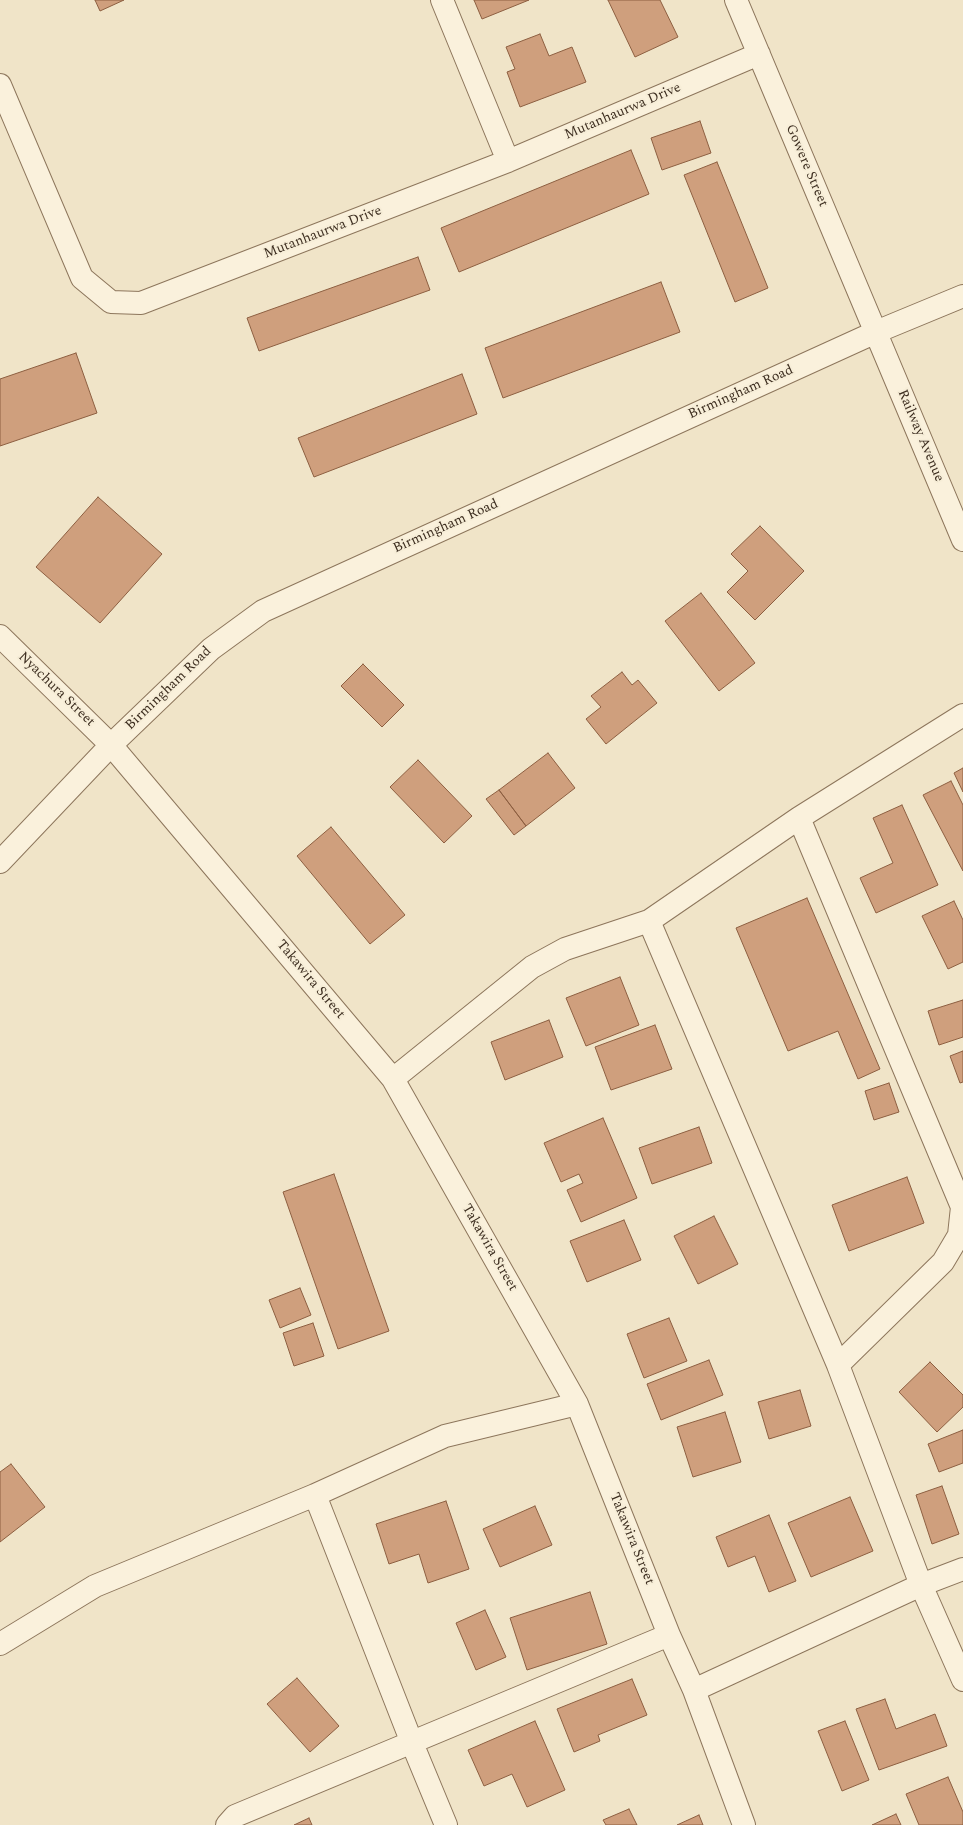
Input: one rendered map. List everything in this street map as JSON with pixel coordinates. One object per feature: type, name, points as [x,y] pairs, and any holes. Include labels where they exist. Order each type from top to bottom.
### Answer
[{"type":"street","points":[[442,0],[508,161]]},
{"type":"street","name":"Gowere Street","points":[[736,0],[876,332]]},
{"type":"street","name":"Mutanhaurwa Drive","points":[[0,85],[82,278],[111,302],[141,303],[508,161],[759,54]]},
{"type":"street","name":"Birmingham Road","points":[[0,862],[111,745],[211,649],[263,611],[876,332],[963,296]]},
{"type":"street","name":"Railway Avenue","points":[[876,332],[963,540]]},
{"type":"street","name":"Nyachura Street","points":[[0,636],[111,745]]},
{"type":"street","points":[[393,1079],[532,967],[565,949],[650,921],[799,818],[963,715]]},
{"type":"street","name":"Takawira Street","points":[[111,745],[393,1079],[577,1404],[669,1635],[694,1690],[744,1825]]},
{"type":"street","points":[[799,818],[962,1207],[959,1235],[943,1262],[838,1365]]},
{"type":"street","points":[[650,921],[838,1365],[921,1585],[963,1680]]},
{"type":"street","points":[[0,1644],[95,1586],[315,1495],[445,1436],[577,1404]]},
{"type":"street","points":[[315,1495],[446,1825]]},
{"type":"street","points":[[694,1690],[921,1585],[963,1569]]},
{"type":"street","points":[[227,1825],[236,1816],[669,1635]]},
{"type":"building","points":[[95,0],[124,0],[100,11]]},
{"type":"building","points":[[474,0],[529,0],[482,19]]},
{"type":"building","points":[[608,0],[660,0],[678,37],[635,57]]},
{"type":"building","points":[[540,34],[549,56],[572,47],[586,82],[520,107],[507,72],[515,69],[506,47]]},
{"type":"building","points":[[700,121],[711,153],[662,170],[651,138]]},
{"type":"building","points":[[631,150],[649,194],[459,272],[441,228]]},
{"type":"building","points":[[717,162],[768,288],[735,302],[684,175]]},
{"type":"building","points":[[418,257],[430,290],[259,351],[247,318]]},
{"type":"building","points":[[661,282],[680,332],[503,398],[485,348]]},
{"type":"building","points":[[76,353],[97,413],[0,446],[0,379]]},
{"type":"building","points":[[462,374],[477,414],[314,477],[298,438]]},
{"type":"building","points":[[98,497],[162,554],[100,623],[36,567]]},
{"type":"building","points":[[760,526],[804,571],[755,620],[727,592],[748,571],[731,554]]},
{"type":"building","points":[[701,593],[755,663],[719,691],[665,621]]},
{"type":"building","points":[[363,664],[404,705],[382,727],[341,686]]},
{"type":"building","points":[[622,672],[632,685],[638,680],[657,703],[606,744],[586,719],[601,707],[591,696]]},
{"type":"building","points":[[548,753],[575,788],[526,826],[499,790]]},
{"type":"building","points":[[418,760],[472,816],[444,843],[390,787]]},
{"type":"building","points":[[963,768],[963,792],[954,773]]},
{"type":"building","points":[[951,781],[963,805],[963,871],[923,795]]},
{"type":"building","points":[[499,790],[526,826],[514,835],[486,799]]},
{"type":"building","points":[[902,805],[938,885],[876,913],[860,878],[893,863],[873,818]]},
{"type":"building","points":[[331,827],[405,915],[370,944],[297,856]]},
{"type":"building","points":[[807,898],[880,1069],[858,1079],[838,1031],[788,1051],[736,928]]},
{"type":"building","points":[[954,901],[963,920],[963,962],[948,969],[922,916]]},
{"type":"building","points":[[620,977],[639,1025],[586,1046],[566,998]]},
{"type":"building","points":[[963,1000],[963,1037],[939,1045],[928,1011]]},
{"type":"building","points":[[549,1020],[563,1057],[505,1080],[491,1042]]},
{"type":"building","points":[[655,1025],[672,1069],[611,1090],[595,1047]]},
{"type":"building","points":[[963,1051],[963,1082],[960,1083],[950,1056]]},
{"type":"building","points":[[889,1083],[899,1112],[874,1120],[865,1091]]},
{"type":"building","points":[[603,1118],[637,1198],[581,1222],[567,1190],[583,1183],[579,1174],[561,1182],[544,1143]]},
{"type":"building","points":[[699,1127],[712,1163],[652,1184],[639,1148]]},
{"type":"building","points":[[334,1174],[389,1331],[338,1349],[283,1192]]},
{"type":"building","points":[[907,1177],[924,1223],[849,1251],[832,1205]]},
{"type":"building","points":[[714,1216],[738,1264],[698,1284],[674,1236]]},
{"type":"building","points":[[624,1220],[641,1260],[587,1282],[570,1241]]},
{"type":"building","points":[[300,1288],[311,1315],[280,1328],[269,1300]]},
{"type":"building","points":[[669,1318],[687,1361],[644,1378],[627,1334]]},
{"type":"building","points":[[313,1323],[324,1356],[294,1366],[283,1333]]},
{"type":"building","points":[[709,1360],[723,1395],[661,1420],[647,1384]]},
{"type":"building","points":[[930,1362],[963,1395],[963,1407],[937,1432],[899,1392]]},
{"type":"building","points":[[800,1390],[811,1426],[769,1439],[758,1402]]},
{"type":"building","points":[[725,1412],[741,1462],[693,1477],[677,1427]]},
{"type":"building","points":[[963,1430],[963,1463],[939,1472],[928,1444]]},
{"type":"building","points":[[11,1464],[45,1507],[0,1542],[0,1472]]},
{"type":"building","points":[[942,1486],[959,1534],[932,1544],[916,1495]]},
{"type":"building","points":[[850,1497],[873,1551],[811,1577],[788,1523]]},
{"type":"building","points":[[446,1501],[469,1569],[428,1583],[419,1554],[389,1564],[376,1524]]},
{"type":"building","points":[[535,1506],[552,1545],[500,1567],[483,1529]]},
{"type":"building","points":[[769,1515],[796,1581],[769,1592],[755,1556],[728,1567],[716,1537]]},
{"type":"building","points":[[590,1592],[607,1644],[527,1670],[510,1618]]},
{"type":"building","points":[[485,1610],[506,1657],[476,1670],[456,1623]]},
{"type":"building","points":[[297,1678],[339,1726],[310,1752],[267,1704]]},
{"type":"building","points":[[632,1679],[647,1715],[598,1735],[600,1741],[574,1752],[557,1709]]},
{"type":"building","points":[[885,1699],[896,1729],[935,1714],[947,1746],[879,1770],[856,1709]]},
{"type":"building","points":[[535,1721],[565,1790],[527,1807],[512,1774],[484,1786],[468,1750]]},
{"type":"building","points":[[845,1721],[869,1780],[842,1791],[818,1731]]},
{"type":"building","points":[[948,1777],[963,1812],[963,1825],[919,1825],[906,1794]]},
{"type":"building","points":[[629,1809],[637,1825],[606,1825],[603,1820]]},
{"type":"building","points":[[896,1814],[901,1825],[872,1825]]},
{"type":"building","points":[[699,1815],[703,1825],[677,1825]]},
{"type":"building","points":[[309,1818],[312,1825],[294,1825]]}]
